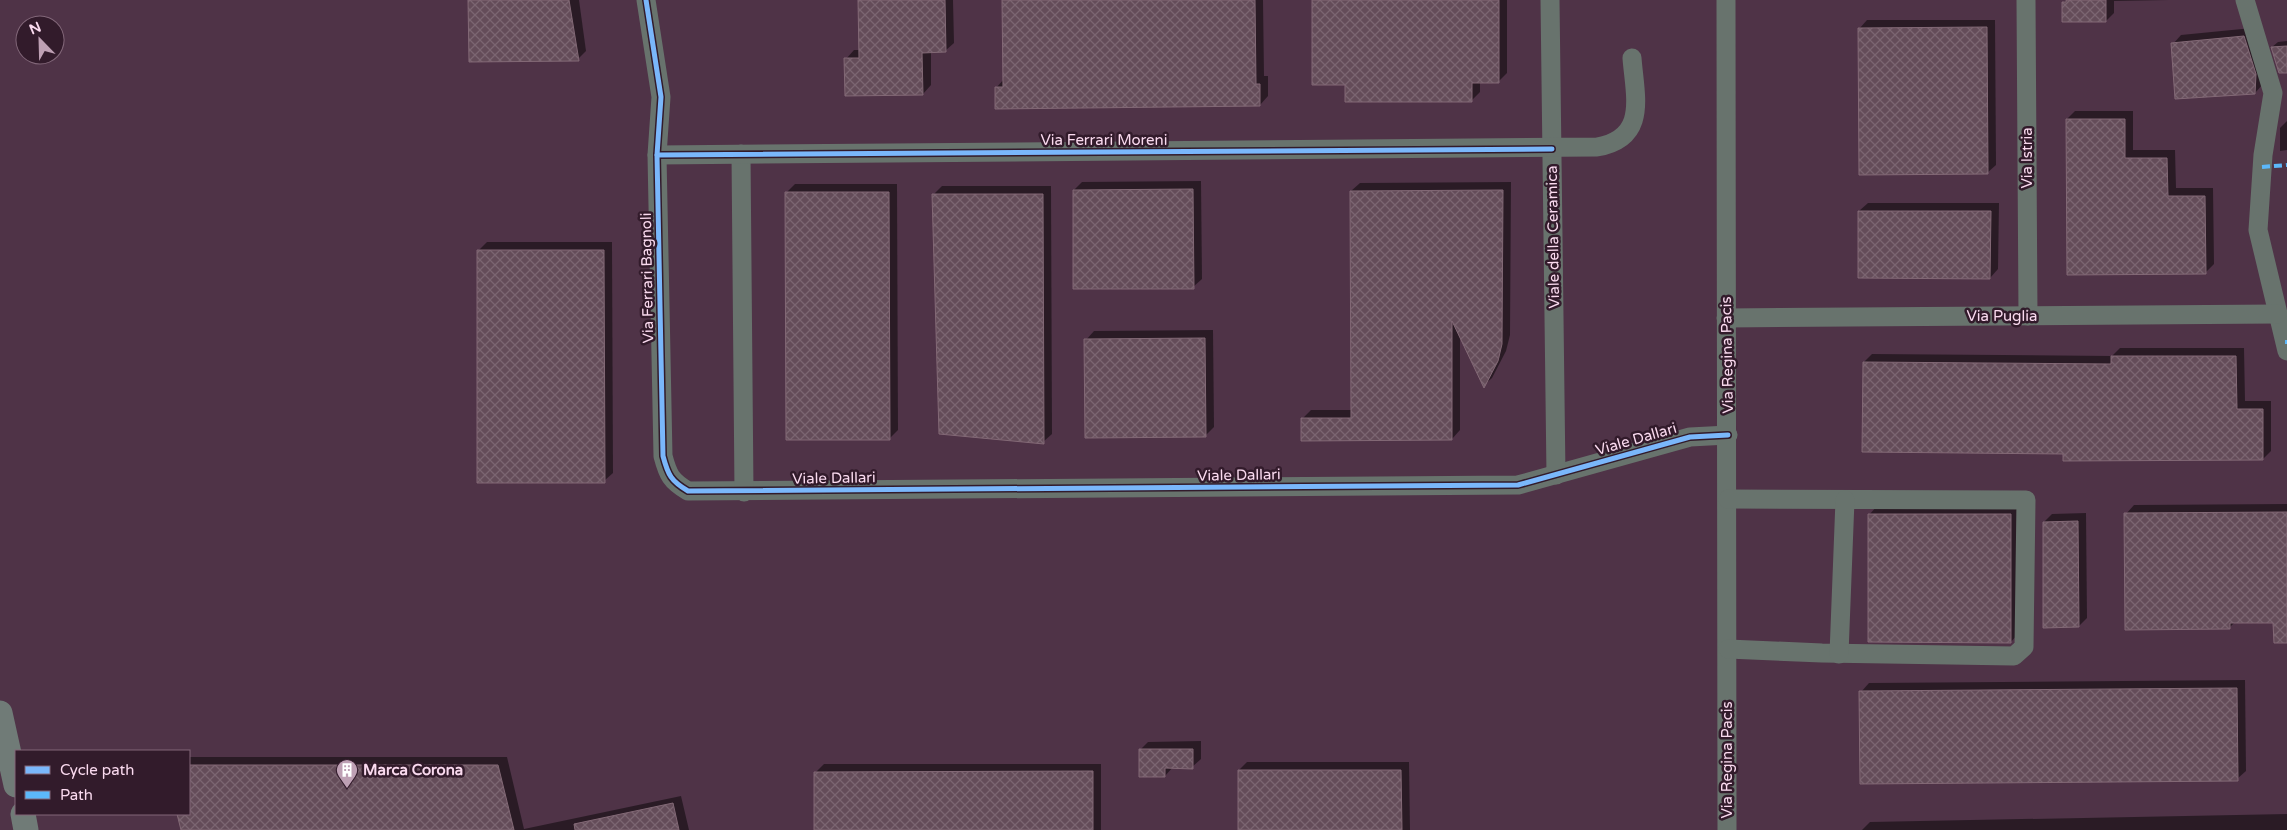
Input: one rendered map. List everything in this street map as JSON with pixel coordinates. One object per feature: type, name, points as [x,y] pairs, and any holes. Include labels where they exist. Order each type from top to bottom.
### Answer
[{"type":"main road","points":[[0,713],[15,780]]},
{"type":"main road","points":[[23,815],[26,830]]},
{"type":"street","name":"Via Ferrari Bagnoli","points":[[646,0],[661,97],[657,155],[663,456],[667,470],[674,482],[688,491],[744,492]]},
{"type":"street","name":"Viale della Ceramica","points":[[1550,0],[1556,475]]},
{"type":"street","name":"Via Regina Pacis","points":[[1726,0],[1727,830]]},
{"type":"street","name":"Via Istria","points":[[2026,0],[2028,316]]},
{"type":"street","points":[[2245,0],[2273,93],[2263,155],[2258,230],[2287,351]]},
{"type":"street","name":"Via Ferrari Moreni","points":[[657,155],[1552,149],[1611,145],[1624,135],[1634,122],[1636,105],[1632,58]]},
{"type":"street","points":[[741,154],[744,492]]},
{"type":"street","name":"Via Puglia","points":[[1726,318],[2277,314]]},
{"type":"street","name":"Viale Dallari","points":[[744,492],[1518,485],[1690,437],[1728,435]]},
{"type":"street","points":[[1728,499],[2026,500],[2024,647],[2014,656],[1839,654],[1728,649]]},
{"type":"street","points":[[1839,654],[1845,500]]},
{"type":"building","points":[[468,0],[569,0],[579,61],[469,62]]},
{"type":"building","points":[[858,0],[945,0],[946,52],[922,53],[923,95],[845,96],[844,58],[859,58]]},
{"type":"building","points":[[1002,0],[1255,0],[1256,84],[1260,84],[1260,106],[995,109],[995,87],[1003,87]]},
{"type":"building","points":[[1312,0],[1499,0],[1499,83],[1472,83],[1472,102],[1345,102],[1345,85],[1312,85]]},
{"type":"building","points":[[2066,0],[2106,0],[2106,22],[2062,22],[2062,2],[2066,2]]},
{"type":"building","points":[[1987,27],[1988,174],[1859,175],[1858,28]]},
{"type":"building","points":[[2244,36],[2256,74],[2255,94],[2175,99],[2171,43]]},
{"type":"building","points":[[2287,46],[2287,73],[2279,73],[2271,47]]},
{"type":"building","points":[[2066,119],[2125,119],[2125,158],[2167,158],[2168,196],[2205,196],[2206,274],[2067,275]]},
{"type":"building","points":[[1193,189],[1194,289],[1073,289],[1073,190]]},
{"type":"building","points":[[1503,190],[1502,344],[1498,361],[1484,388],[1452,321],[1452,440],[1301,441],[1301,418],[1351,418],[1350,191]]},
{"type":"building","points":[[785,192],[889,192],[890,440],[786,440]]},
{"type":"building","points":[[932,194],[1043,194],[1044,444],[939,434]]},
{"type":"building","points":[[1858,211],[1991,211],[1990,279],[1858,278]]},
{"type":"building","points":[[477,250],[604,250],[605,483],[477,483]]},
{"type":"building","points":[[1205,338],[1206,437],[1085,438],[1084,339]]},
{"type":"building","points":[[2111,356],[2236,356],[2237,409],[2263,409],[2263,460],[2063,461],[2063,454],[1862,452],[1863,362],[2111,364]]},
{"type":"building","points":[[2287,512],[2287,643],[2274,643],[2273,623],[2230,623],[2230,629],[2125,630],[2124,513]]},
{"type":"building","points":[[1868,514],[2011,514],[2011,643],[1868,642]]},
{"type":"building","points":[[2078,521],[2079,627],[2043,628],[2043,522]]},
{"type":"building","points":[[2237,688],[2238,781],[1860,784],[1859,691]]},
{"type":"building","points":[[1139,749],[1193,749],[1193,769],[1165,768],[1165,777],[1139,777]]},
{"type":"building","name":"Marca Corona","points":[[190,765],[498,765],[514,830],[181,830],[177,815],[190,815]]},
{"type":"building","points":[[1238,770],[1401,770],[1402,830],[1238,830]]},
{"type":"building","points":[[1093,771],[1093,830],[814,830],[814,772]]},
{"type":"building","points":[[673,803],[679,830],[575,830],[574,824]]},
{"type":"marked path","points":[[2262,167],[2287,165]]},
{"type":"cycle path","points":[[646,0],[661,97],[657,155],[663,456],[671,477],[688,491],[1518,485],[1690,437],[1728,435]]},
{"type":"cycle path","points":[[657,155],[1552,149]]},
{"type":"place","name":"Marca Corona","points":[[347,789]]}]
